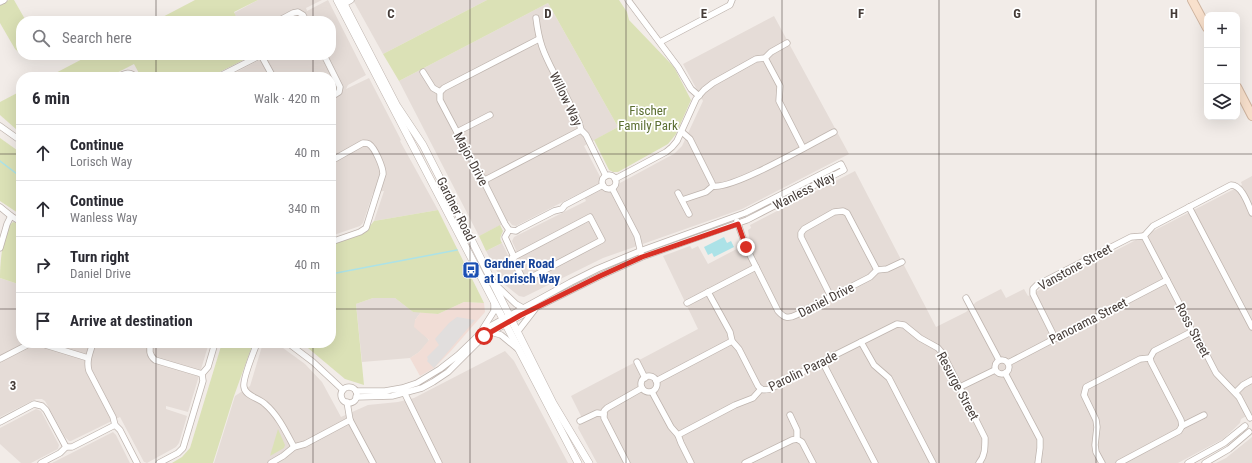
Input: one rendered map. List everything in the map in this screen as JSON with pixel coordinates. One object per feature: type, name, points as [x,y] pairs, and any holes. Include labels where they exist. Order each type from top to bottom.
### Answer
[{"type":"main road","points":[[1192,0],[1204,22]]},
{"type":"main road","points":[[1240,93],[1252,116]]},
{"type":"street","points":[[0,2],[4,0]]},
{"type":"street","name":"Gardner Road","points":[[337,0],[578,463]]},
{"type":"street","points":[[628,0],[678,67],[691,89],[699,96]]},
{"type":"street","points":[[660,42],[730,5],[732,0]]},
{"type":"street","name":"Gardner Road","points":[[346,1],[397,106],[423,145],[553,403],[589,463]]},
{"type":"street","points":[[287,16],[298,12],[304,16]]},
{"type":"street","name":"Willow Way","points":[[536,18],[542,50],[554,73],[554,76],[561,84],[579,122],[581,130],[586,135],[606,176]]},
{"type":"street","points":[[423,72],[433,88],[440,92],[444,88],[539,39]]},
{"type":"street","points":[[615,179],[666,152],[672,147],[682,132],[696,99],[712,83],[756,60],[765,58],[771,52],[787,43]]},
{"type":"street","points":[[765,58],[780,86],[779,101],[803,148]]},
{"type":"street","points":[[228,72],[251,60]]},
{"type":"street","points":[[264,60],[270,72]]},
{"type":"street","points":[[326,60],[332,72]]},
{"type":"street","points":[[336,79],[340,87],[339,92],[336,94]]},
{"type":"street","name":"Major Drive","points":[[440,92],[440,100],[479,174],[486,180],[486,186],[509,230]]},
{"type":"street","points":[[457,132],[490,115]]},
{"type":"street","points":[[0,126],[16,137]]},
{"type":"street","points":[[486,180],[581,130]]},
{"type":"street","points":[[682,132],[690,139],[712,182],[712,186]]},
{"type":"street","points":[[712,186],[720,187],[746,178],[834,132]]},
{"type":"street","points":[[336,158],[363,143],[366,143],[372,147],[383,170],[383,174],[366,228],[360,232],[336,240]]},
{"type":"street","name":"Wanless Way","points":[[841,164],[844,170],[747,220],[642,257],[511,318],[523,308],[597,269],[640,250],[745,213],[841,164]]},
{"type":"street","points":[[603,185],[602,180],[606,176],[612,176],[615,179]]},
{"type":"street","points":[[612,188],[615,185],[615,179]]},
{"type":"street","points":[[603,185],[606,188],[612,188]]},
{"type":"street","points":[[514,257],[590,217],[602,240],[524,281],[512,258],[514,257],[505,237],[509,230],[516,231],[554,210],[562,209],[565,205],[603,185]]},
{"type":"street","points":[[1144,236],[1153,226],[1231,185],[1235,185],[1239,188],[1252,213]]},
{"type":"street","points":[[682,200],[706,192],[712,186]]},
{"type":"street","points":[[612,188],[637,236],[642,257]]},
{"type":"street","points":[[678,193],[689,214]]},
{"type":"street","points":[[1189,206],[1252,327]]},
{"type":"street","points":[[0,207],[16,219]]},
{"type":"street","points":[[831,297],[801,237],[801,233],[808,226],[834,212],[843,211],[847,213],[877,270]]},
{"type":"street","points":[[0,248],[11,216]]},
{"type":"street","name":"Daniel Drive","points":[[735,216],[746,247],[778,311],[786,318],[791,318],[870,277],[877,270],[887,269],[902,262]]},
{"type":"street","name":"Ross Street","points":[[1144,236],[1189,322],[1192,332],[1216,373],[1236,392],[1251,418]]},
{"type":"street","name":"Vanstone Street","points":[[1055,338],[1033,294],[1034,289],[1037,286],[1131,237],[1144,236]]},
{"type":"street","points":[[687,303],[756,267]]},
{"type":"street","points":[[492,280],[516,304],[523,308]]},
{"type":"street","name":"Panorama Street","points":[[1008,363],[1167,280]]},
{"type":"street","name":"Parolin Parade","points":[[708,292],[730,332],[732,341],[739,349],[761,389],[770,389],[897,324],[902,324]]},
{"type":"street","points":[[966,298],[999,360]]},
{"type":"street","points":[[356,394],[402,388],[417,383],[440,369],[458,355],[481,332],[494,311],[494,303]]},
{"type":"street","points":[[518,331],[537,307]]},
{"type":"street","points":[[481,332],[511,318]]},
{"type":"street","points":[[343,390],[350,387],[356,394],[379,398],[405,394],[422,388],[448,372],[484,336],[504,322]]},
{"type":"street","name":"Resurge Street","points":[[902,324],[920,338],[938,348],[943,354],[986,438],[983,459],[979,463]]},
{"type":"street","name":"Gardner Road","points":[[491,332],[501,335],[518,349]]},
{"type":"street","points":[[1182,426],[1181,420],[1150,358],[1154,351],[1192,332]]},
{"type":"street","points":[[656,381],[732,341]]},
{"type":"street","points":[[861,342],[874,365],[889,378],[933,463]]},
{"type":"street","points":[[0,359],[21,348]]},
{"type":"street","points":[[55,348],[88,358]]},
{"type":"street","points":[[91,348],[87,365],[89,371],[113,417],[115,425],[120,430],[137,463]]},
{"type":"street","points":[[150,348],[150,351],[155,360],[202,374]]},
{"type":"street","points":[[160,463],[178,453],[183,448],[203,381],[202,374],[208,367],[214,348]]},
{"type":"street","points":[[255,348],[244,382],[244,389],[249,395],[263,402],[272,410],[294,447]]},
{"type":"street","points":[[295,348],[314,362],[343,390]]},
{"type":"street","points":[[1102,463],[1096,452],[1095,445],[1098,427],[1084,395],[1084,391],[1086,388],[1140,359],[1150,358]]},
{"type":"street","points":[[999,360],[1004,360],[1008,363],[1009,368],[1005,373],[1000,374],[996,370],[995,364],[999,360]]},
{"type":"street","points":[[637,362],[645,378]]},
{"type":"street","points":[[823,363],[875,463]]},
{"type":"street","points":[[960,387],[996,370]]},
{"type":"street","points":[[1005,373],[1040,439],[1038,463]]},
{"type":"street","points":[[645,378],[652,377],[656,381],[657,386],[652,392]]},
{"type":"street","points":[[642,388],[642,383],[645,378]]},
{"type":"street","points":[[1236,392],[1243,385],[1252,380]]},
{"type":"street","points":[[642,388],[647,392],[652,392]]},
{"type":"street","points":[[628,463],[604,418],[604,414],[607,408],[642,388]]},
{"type":"street","points":[[678,435],[735,405],[753,398],[761,389]]},
{"type":"street","points":[[343,390],[341,397],[347,402],[350,420],[373,463]]},
{"type":"street","points":[[652,392],[678,435],[690,463]]},
{"type":"street","points":[[347,402],[353,401],[356,394]]},
{"type":"street","points":[[405,394],[439,463]]},
{"type":"street","points":[[0,422],[34,404],[39,404],[46,410],[66,447]]},
{"type":"street","points":[[580,422],[597,413],[604,414]]},
{"type":"street","points":[[790,415],[797,430],[797,439]]},
{"type":"street","points":[[1119,463],[1179,431],[1182,426],[1204,415]]},
{"type":"street","points":[[1188,463],[1224,443],[1245,426],[1246,421],[1251,418]]},
{"type":"street","points":[[271,463],[284,456],[294,447],[305,444],[350,420]]},
{"type":"street","points":[[41,463],[60,453],[66,447],[72,447],[115,425]]},
{"type":"street","points":[[1205,463],[1251,432],[1245,426]]},
{"type":"street","points":[[745,463],[797,439],[802,442],[813,463]]},
{"type":"shaded area","points":[[258,0],[322,0],[306,8],[307,11],[328,0],[366,75],[348,85],[346,89],[369,78],[401,140],[400,141],[438,210],[374,221],[384,191],[373,193],[363,223],[360,226],[336,234],[336,72],[237,72],[259,60],[336,60],[336,16],[236,16],[234,13]]},
{"type":"shaded area","points":[[353,0],[487,0],[383,54]]},
{"type":"shaded area","points":[[548,3],[618,127],[584,146],[607,190],[674,154],[682,146],[703,101],[683,64],[774,16],[849,154],[742,209],[603,258],[524,297],[519,296],[504,284],[486,251],[502,243],[508,255],[516,250],[512,241],[514,237],[586,201],[582,192],[516,226],[512,225],[509,221],[479,236],[399,81]]},
{"type":"shaded area","points":[[855,171],[936,327],[966,312],[976,302],[1001,289],[1006,298],[1024,289],[1028,296],[1242,185],[1241,182],[1252,176],[1252,413],[1241,419],[1240,423],[1223,439],[1178,463],[597,463],[578,428],[581,416],[571,396],[698,329],[663,256],[690,246],[692,249],[698,246],[708,264],[750,242],[748,230],[751,228],[750,225]]},
{"type":"shaded area","points":[[0,278],[16,283],[16,348],[207,348],[188,412],[166,406],[166,409],[187,416],[179,443],[176,447],[147,463],[144,462],[120,417],[69,441],[65,437],[45,401],[42,399],[36,399],[0,417]]},
{"type":"shaded area","points":[[373,298],[395,298],[413,312],[421,312],[415,320],[429,341],[419,352],[410,358],[362,362],[356,304]]},
{"type":"shaded area","points":[[464,302],[484,303],[485,312],[434,368],[420,376],[410,358],[419,352],[429,340],[414,327],[415,320],[421,312],[438,314]]},
{"type":"shaded area","points":[[457,317],[475,320],[434,368],[427,361],[427,357],[439,345],[435,339],[449,323]]},
{"type":"shaded area","points":[[261,348],[283,348],[305,364],[322,382],[341,417],[368,405],[398,402],[414,398],[505,351],[514,361],[568,463],[214,463],[235,396],[250,386]]},
{"type":"shaded area","points":[[36,409],[41,411],[59,445],[58,449],[31,463],[21,463],[0,444],[0,428]]},
{"type":"shaded area","points":[[113,432],[130,463],[52,463]]},
{"type":"shaded area","points":[[1252,437],[1252,463],[1216,463],[1226,458]]},
{"type":"green space","points":[[9,0],[14,0],[23,16],[16,16],[16,50],[0,23],[0,5]]},
{"type":"green space","points":[[195,0],[258,0],[234,12],[236,16],[165,16]]},
{"type":"green space","name":"Fischer Family Park","points":[[487,0],[619,0],[627,12],[629,20],[674,67],[691,100],[676,134],[668,144],[618,172],[609,170],[594,140],[618,127],[548,3],[399,81],[383,54]]},
{"type":"green space","points":[[80,60],[243,60],[220,72],[138,72],[134,64],[119,72],[58,72]]},
{"type":"green space","points":[[16,94],[16,129],[0,115],[0,102]]},
{"type":"green space","points":[[0,138],[16,149],[16,212],[0,201]]},
{"type":"green space","points":[[438,210],[484,303],[464,302],[438,314],[413,312],[395,298],[373,298],[356,304],[364,385],[345,379],[308,348],[336,348],[336,242],[365,232],[374,221]]},
{"type":"green space","points":[[13,222],[16,223],[16,283],[0,278],[1,257],[6,232]]},
{"type":"green space","points":[[500,225],[503,231],[500,238],[502,243],[486,251],[479,236]]},
{"type":"green space","points":[[220,348],[251,348],[213,463],[172,463],[182,457],[190,448]]},
{"type":"green space","points":[[278,429],[285,445],[284,448],[270,456]]},
{"type":"water","points":[[724,237],[727,243],[731,241],[734,247],[714,257],[712,253],[708,255],[704,247]]},
{"type":"waterway","points":[[0,161],[16,173]]},
{"type":"waterway","points":[[336,273],[457,250]]},
{"type":"place","name":"Gardner Road at Lorisch Way","points":[[471,270]]},
{"type":"route","points":[[484,336],[521,315],[642,257],[738,224],[746,247]]}]
